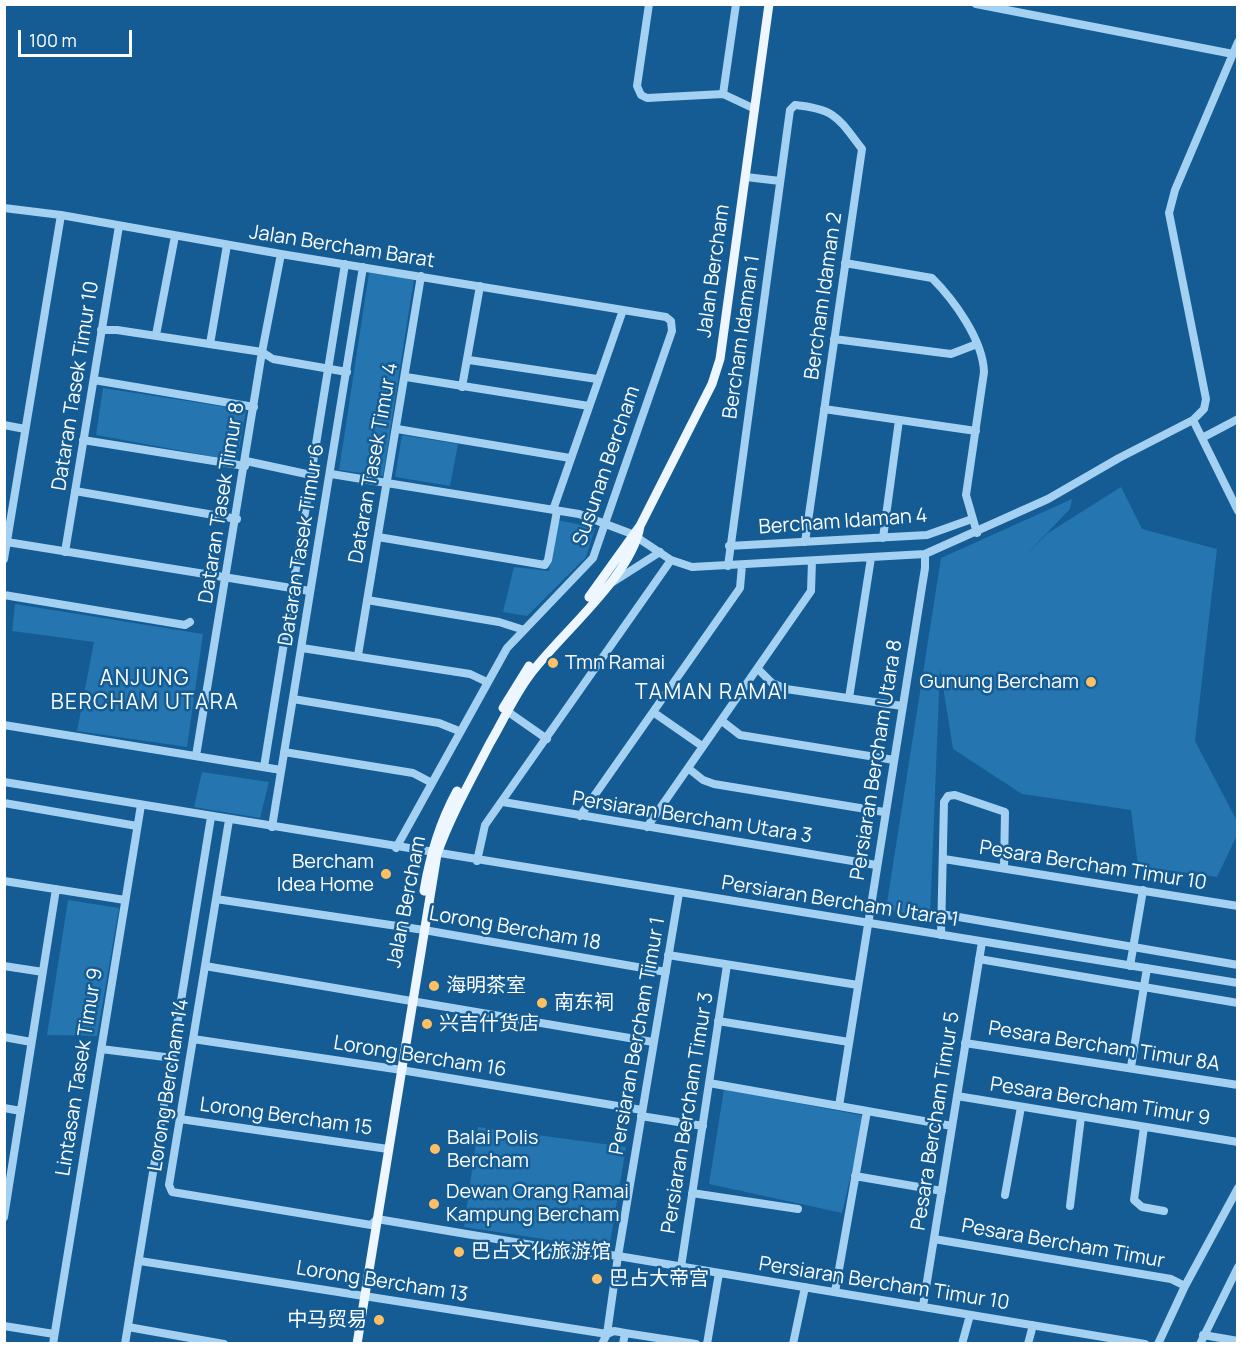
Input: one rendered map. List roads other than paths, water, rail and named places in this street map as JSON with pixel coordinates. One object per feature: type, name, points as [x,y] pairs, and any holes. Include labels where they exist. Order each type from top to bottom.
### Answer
[{"type":"main road","name":"Jalan Bercham","points":[[505,710],[538,665],[608,584],[712,384],[726,320],[769,4]]},
{"type":"main road","name":"Jalan Bercham","points":[[352,1344],[434,854],[522,675],[588,600],[635,535]]},
{"type":"main road","name":"Jalan Bercham","points":[[357,1344],[362,1295]]},
{"type":"street","points":[[649,4],[637,86],[641,95],[652,97],[723,94],[755,109]]},
{"type":"street","points":[[723,94],[736,4]]},
{"type":"street","points":[[976,4],[1233,54]]},
{"type":"street","points":[[331,474],[555,510],[605,523],[635,535],[671,560],[692,567],[925,554],[977,533],[1048,499],[1119,458],[1193,420],[1204,410],[1206,399],[1169,213],[1175,190],[1238,42]]},
{"type":"street","name":"Bercham Idaman 2","points":[[790,113],[795,105],[828,110],[836,115],[862,149],[805,543]]},
{"type":"street","name":"Bercham Idaman 1","points":[[728,566],[790,113]]},
{"type":"street","points":[[746,177],[780,181]]},
{"type":"street","name":"Jalan Bercham Barat","points":[[4,208],[61,215],[280,254],[666,317],[673,323]]},
{"type":"street","points":[[4,559],[61,215]]},
{"type":"street","name":"Dataran Tasek Timur 10","points":[[65,552],[119,226]]},
{"type":"street","points":[[156,335],[175,236]]},
{"type":"street","points":[[210,344],[227,245]]},
{"type":"street","name":"Dataran Tasek Timur 8","points":[[196,756],[280,254]]},
{"type":"street","points":[[845,263],[932,278],[961,317],[977,344],[984,362],[984,372],[966,495],[977,533]]},
{"type":"street","name":"Dataran Tasek Timur 6","points":[[264,767],[330,369],[345,264]]},
{"type":"street","name":"Dataran Tasek Timur 6","points":[[272,827],[363,267]]},
{"type":"street","name":"Dataran Tasek Timur 4","points":[[358,655],[422,276]]},
{"type":"street","points":[[462,387],[469,360],[480,286]]},
{"type":"street","points":[[378,537],[545,565],[549,560],[555,510],[570,458],[623,310]]},
{"type":"street","name":"Susunan Bercham","points":[[396,848],[507,648],[593,558],[673,323]]},
{"type":"street","points":[[101,330],[156,335],[262,352],[273,359],[347,372]]},
{"type":"street","points":[[834,339],[951,354],[977,344]]},
{"type":"street","points":[[469,360],[597,379]]},
{"type":"street","points":[[406,377],[589,406]]},
{"type":"street","points":[[94,380],[254,407]]},
{"type":"street","points":[[824,409],[976,430]]},
{"type":"street","points":[[1202,438],[1238,419]]},
{"type":"street","points":[[883,538],[898,420]]},
{"type":"street","points":[[1193,420],[1234,495],[1238,511]]},
{"type":"street","points":[[4,425],[25,429]]},
{"type":"street","points":[[397,429],[570,458]]},
{"type":"street","points":[[83,440],[311,475]]},
{"type":"street","points":[[75,491],[237,519]]},
{"type":"street","name":"Bercham Idaman 4","points":[[729,546],[927,535],[972,519]]},
{"type":"street","points":[[8,542],[310,591]]},
{"type":"street","points":[[608,584],[660,552]]},
{"type":"street","name":"Persiaran Bercham Utara 8","points":[[839,1106],[884,812],[925,568],[925,554]]},
{"type":"street","points":[[849,698],[871,558]]},
{"type":"street","points":[[477,861],[484,825],[503,802],[671,560]]},
{"type":"street","points":[[646,827],[811,591],[812,561]]},
{"type":"street","points":[[580,816],[740,588],[742,565]]},
{"type":"street","points":[[4,596],[185,625],[190,622]]},
{"type":"street","points":[[368,600],[499,622],[524,630]]},
{"type":"street","points":[[302,648],[470,674],[487,682]]},
{"type":"street","points":[[758,669],[772,683],[786,689],[902,706]]},
{"type":"street","points":[[293,699],[439,723],[459,731]]},
{"type":"street","points":[[505,710],[547,739]]},
{"type":"street","points":[[653,712],[702,746]]},
{"type":"street","points":[[722,721],[740,735],[894,760]]},
{"type":"street","points":[[4,725],[281,770]]},
{"type":"street","points":[[284,752],[407,772],[432,783]]},
{"type":"street","points":[[688,768],[703,780],[714,784],[884,812]]},
{"type":"street","name":"Persiaran Bercham Utara 1","points":[[4,782],[396,848],[1238,983]]},
{"type":"street","points":[[941,935],[944,802],[948,796],[955,795],[1005,812],[1004,868]]},
{"type":"street","name":"Persiaran Bercham Utara 3","points":[[503,802],[876,865]]},
{"type":"street","points":[[4,803],[137,826]]},
{"type":"street","name":"Lintasan Tasek Timur 9","points":[[53,1344],[141,805]]},
{"type":"street","points":[[125,1344],[211,817]]},
{"type":"street","name":"Lorong Bercham 14","points":[[229,820],[169,1185],[172,1192],[618,1256]]},
{"type":"street","name":"Pesara Bercham Timur 10","points":[[944,859],[1238,906]]},
{"type":"street","points":[[4,881],[125,900]]},
{"type":"street","points":[[4,1217],[56,889]]},
{"type":"street","points":[[1130,966],[1143,890]]},
{"type":"street","name":"Persiaran Bercham Timur 1","points":[[607,1334],[641,1113],[679,893]]},
{"type":"street","name":"Lorong Bercham 18","points":[[216,898],[421,929],[666,972]]},
{"type":"street","points":[[941,915],[1238,965]]},
{"type":"street","name":"Pesara Bercham Timur 5","points":[[923,1306],[981,942]]},
{"type":"street","points":[[668,955],[858,985]]},
{"type":"street","points":[[979,959],[1238,1004]]},
{"type":"street","name":"Persiaran Bercham Timur 3","points":[[681,1267],[727,965]]},
{"type":"street","points":[[4,966],[42,972]]},
{"type":"street","points":[[205,966],[653,1042]]},
{"type":"street","points":[[1131,1067],[1148,968]]},
{"type":"street","points":[[718,1021],[849,1042]]},
{"type":"street","points":[[4,1037],[31,1042]]},
{"type":"street","name":"Lorong Bercham 16","points":[[193,1039],[398,1069],[702,1126]]},
{"type":"street","name":"Pesara Bercham Timur 8A","points":[[965,1042],[1238,1085]]},
{"type":"street","points":[[101,1049],[173,1058]]},
{"type":"street","points":[[709,1083],[952,1126]]},
{"type":"street","name":"Pesara Bercham Timur 9","points":[[957,1096],[1238,1142]]},
{"type":"street","points":[[1005,1195],[1022,1107]]},
{"type":"street","points":[[4,1108],[21,1111]]},
{"type":"street","points":[[836,1292],[867,1111]]},
{"type":"street","points":[[1070,1206],[1081,1117]]},
{"type":"street","name":"Lorong Bercham 15","points":[[180,1119],[386,1148]]},
{"type":"street","points":[[1144,1127],[1134,1200],[1142,1207],[1164,1211]]},
{"type":"street","points":[[855,1176],[942,1191]]},
{"type":"street","points":[[1158,1344],[1185,1286],[1238,1188]]},
{"type":"street","points":[[692,1193],[798,1209]]},
{"type":"street","name":"Pesara Bercham Timur","points":[[934,1239],[1171,1279],[1185,1286]]},
{"type":"street","name":"Persiaran Bercham Timur 10","points":[[618,1256],[1033,1325],[1093,1340],[1145,1344]]},
{"type":"street","name":"Lorong Bercham 13","points":[[140,1261],[607,1334]]},
{"type":"street","points":[[1200,1344],[1238,1267]]},
{"type":"street","points":[[708,1344],[719,1273]]},
{"type":"street","points":[[793,1344],[805,1287]]},
{"type":"street","points":[[962,1344],[970,1316]]},
{"type":"street","points":[[1028,1344],[1033,1325]]},
{"type":"street","points":[[4,1326],[54,1334]]},
{"type":"street","points":[[128,1327],[224,1344]]},
{"type":"street","points":[[602,1344],[607,1334],[614,1331],[692,1343]]},
{"type":"street","points":[[623,1344],[625,1333]]},
{"type":"street","points":[[1203,1335],[1238,1341]]},
{"type":"place","name":"Tmn Ramai","points":[[553,663]]},
{"type":"place","name":"Gunung Bercham","points":[[1091,682]]},
{"type":"place","name":"Bercham Idea Home","points":[[386,874]]},
{"type":"place","name":"海明茶室","points":[[434,986]]},
{"type":"place","name":"南东祠","points":[[542,1003]]},
{"type":"place","name":"兴吉什货店","points":[[427,1024]]},
{"type":"place","name":"Balai Polis Bercham","points":[[435,1149]]},
{"type":"place","name":"Dewan Orang Ramai Kampung Bercham","points":[[434,1204]]},
{"type":"place","name":"巴占文化旅游馆","points":[[459,1252]]},
{"type":"place","name":"巴占大帝宫","points":[[597,1279]]},
{"type":"place","name":"中马贸易","points":[[379,1320]]},
{"type":"district","name":"ANJUNG BERCHAM UTARA","points":[[145,691]]},
{"type":"district","name":"TAMAN RAMAI","points":[[712,693]]}]
